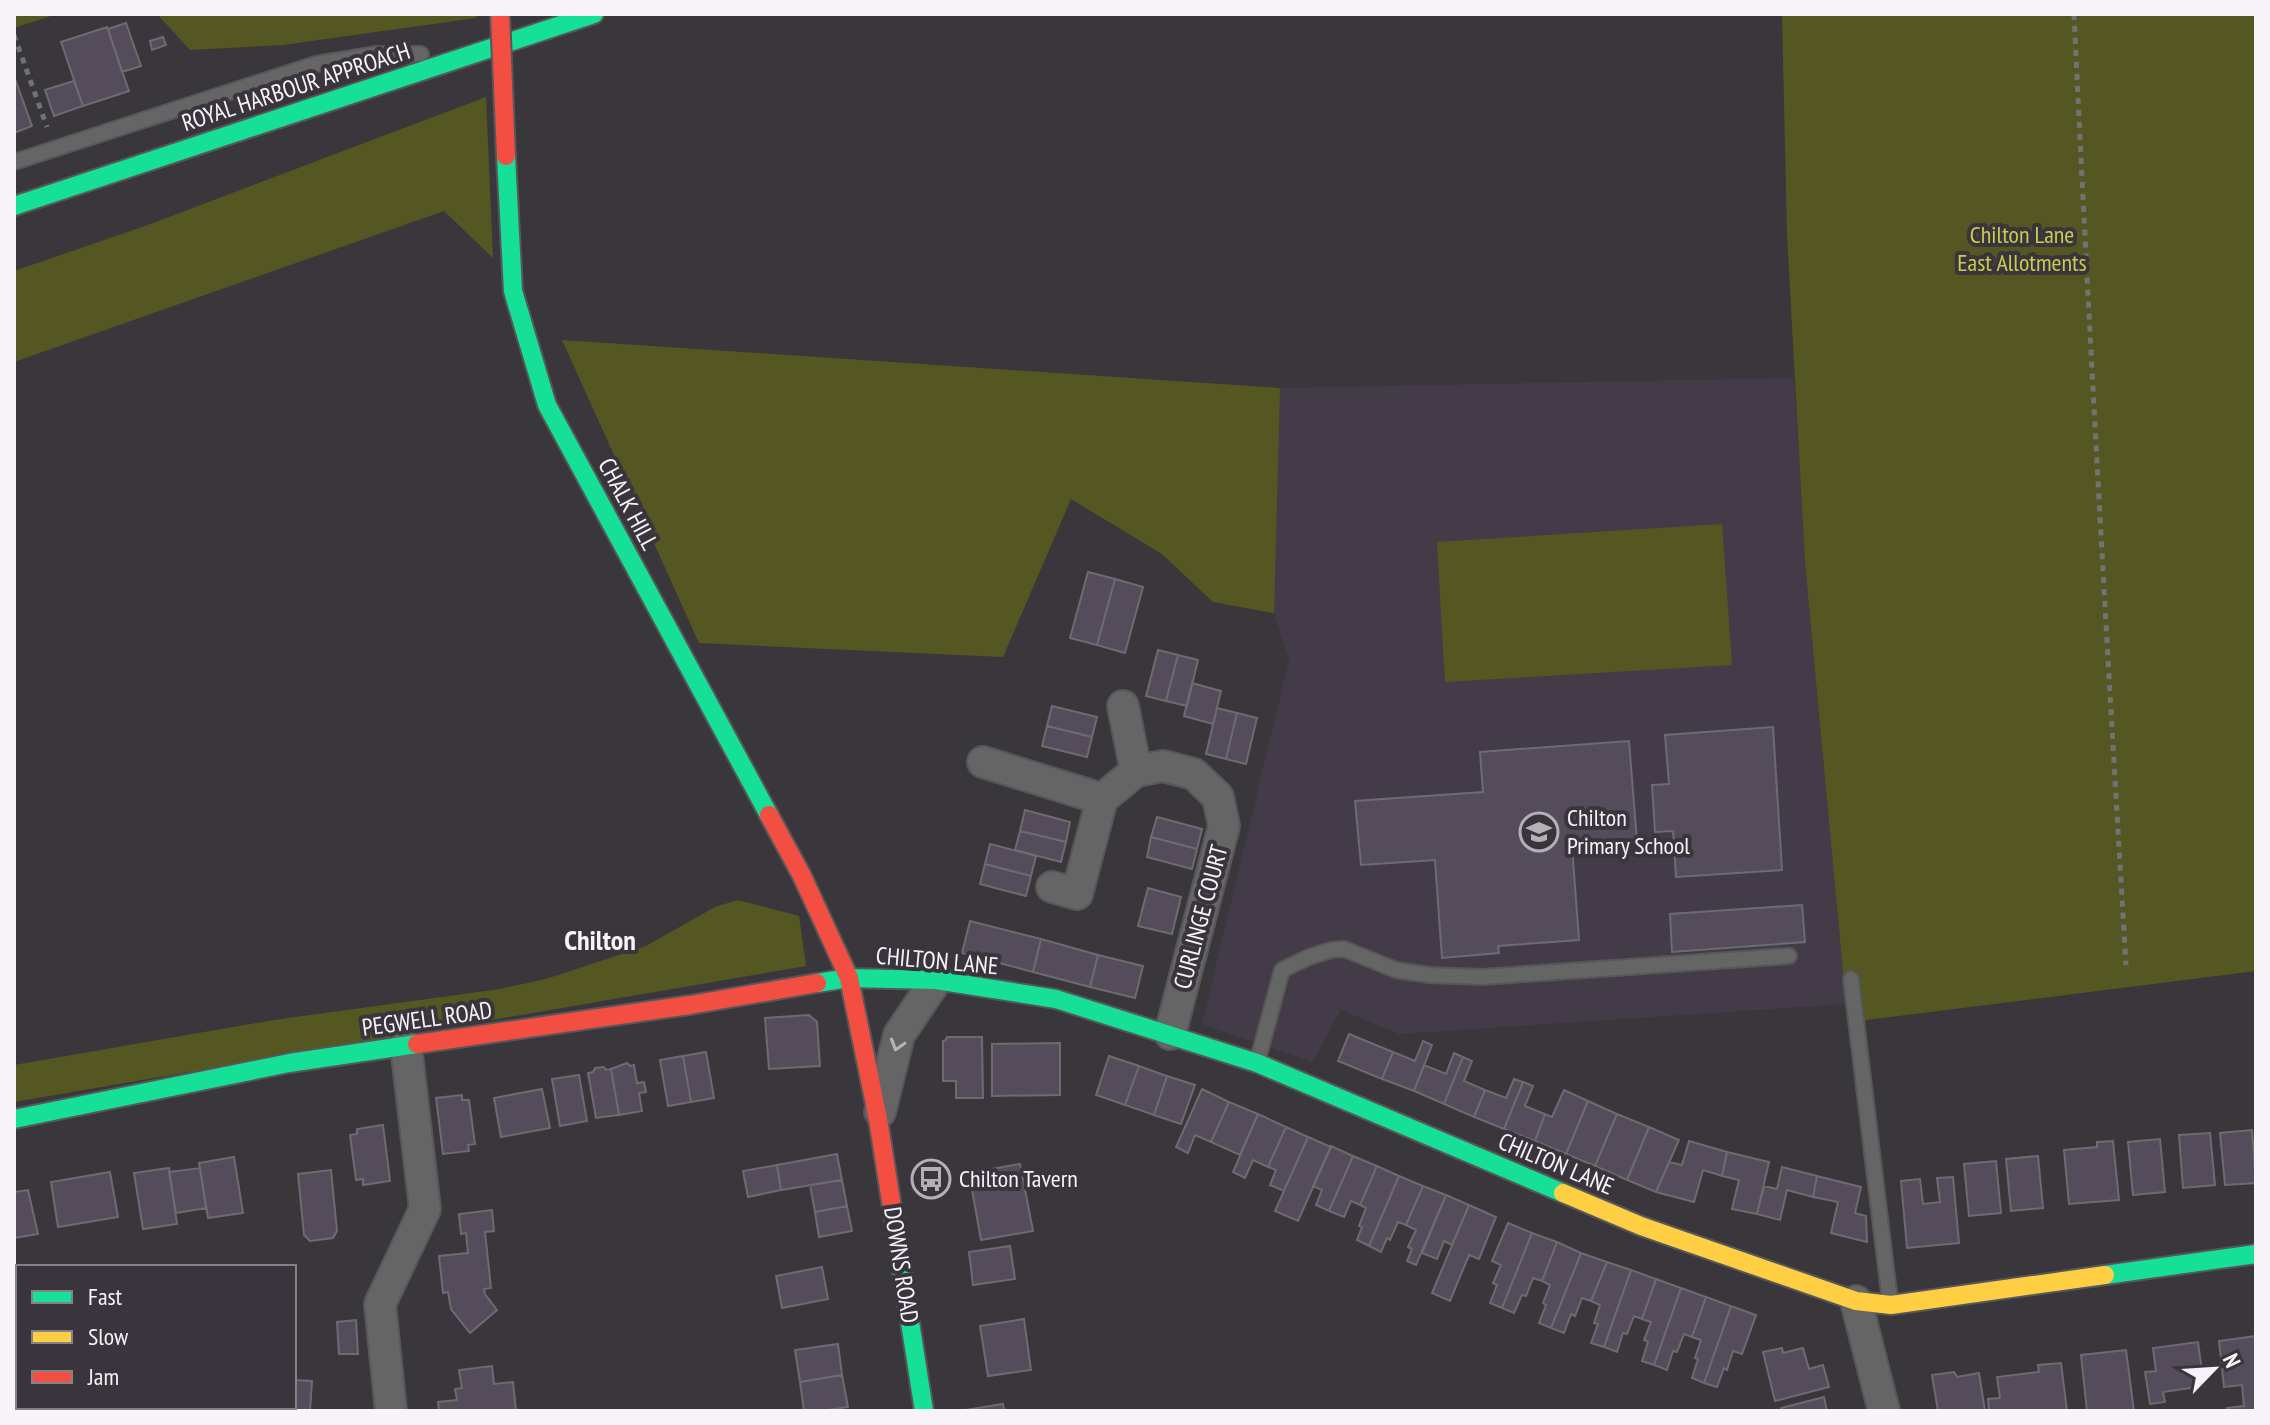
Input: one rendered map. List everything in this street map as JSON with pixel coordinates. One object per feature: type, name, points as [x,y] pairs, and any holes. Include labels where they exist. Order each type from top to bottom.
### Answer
[{"type":"main road","name":"CHALK HILL","points":[[500,14],[513,291],[547,405],[802,876],[849,978]]},
{"type":"main road","name":"ROYAL HARBOUR APPROACH","points":[[14,206],[594,14]]},
{"type":"main road","name":"CHILTON LANE","points":[[849,978],[936,980],[1056,999],[1170,1034],[1257,1063],[1641,1226],[1856,1301],[1891,1305],[2256,1254]]},
{"type":"main road","name":"PEGWELL ROAD","points":[[14,1119],[289,1063],[690,1005],[849,978]]},
{"type":"main road","name":"DOWNS ROAD","points":[[849,978],[878,1119],[924,1411]]},
{"type":"street","points":[[1052,887],[1077,894],[1102,799],[1136,771],[1123,706]]},
{"type":"street","points":[[983,762],[1102,799]]},
{"type":"street","name":"CURLINGE COURT","points":[[1136,771],[1163,766],[1194,774],[1218,797],[1224,826],[1170,1034]]},
{"type":"street","name":"DOWNS ROAD","points":[[878,1119],[899,1035],[936,980]]},
{"type":"street","points":[[391,1411],[380,1304],[425,1209],[406,1046]]},
{"type":"street","points":[[1856,1301],[1884,1411]]},
{"type":"lane","points":[[14,162],[316,64],[377,54],[469,54]]},
{"type":"lane","points":[[1257,1063],[1282,970],[1331,950],[1344,949],[1396,970],[1482,977],[1789,956]]},
{"type":"lane","points":[[1851,979],[1891,1305]]},
{"type":"path","points":[[2074,14],[2078,135],[2126,965]]},
{"type":"path","points":[[14,35],[47,128]]},
{"type":"shaded area","name":"Chilton Primary School","points":[[1794,378],[1805,563],[1846,1004],[1399,1034],[1341,1010],[1312,1062],[1202,1024],[1289,660],[1274,613],[1213,602],[1174,381],[1280,388]]},
{"type":"green space","points":[[14,14],[57,14],[14,28]]},
{"type":"green space","points":[[157,14],[477,14],[476,18],[283,45],[190,50]]},
{"type":"green space","name":"Chilton Lane East Allotments","points":[[1782,14],[2256,14],[2256,971],[1850,1022],[1805,563],[1787,234]]},
{"type":"green space","points":[[486,97],[493,258],[444,211],[14,362],[14,271],[145,226]]},
{"type":"green space","points":[[562,340],[1280,388],[1274,613],[1213,602],[1162,554],[1071,499],[1003,657],[699,643]]},
{"type":"green space","points":[[1722,524],[1732,665],[1445,682],[1437,542]]},
{"type":"green space","points":[[738,900],[799,916],[806,966],[14,1102],[14,1065],[274,1020],[500,989],[546,979],[646,946],[715,907]]},
{"type":"building","points":[[126,23],[141,66],[122,72],[108,29]]},
{"type":"building","points":[[107,27],[129,91],[83,106],[61,42]]},
{"type":"building","points":[[163,37],[166,45],[152,50],[150,41]]},
{"type":"building","points":[[14,76],[32,126],[14,133]]},
{"type":"building","points":[[74,81],[83,106],[54,116],[45,90]]},
{"type":"building","points":[[1088,572],[1115,579],[1097,645],[1070,638]]},
{"type":"building","points":[[1115,579],[1143,587],[1125,653],[1097,645]]},
{"type":"building","points":[[1158,650],[1178,655],[1166,701],[1146,696]]},
{"type":"building","points":[[1178,655],[1198,660],[1187,706],[1166,701]]},
{"type":"building","points":[[1192,683],[1221,691],[1213,724],[1184,716]]},
{"type":"building","points":[[1052,706],[1097,717],[1092,737],[1047,726]]},
{"type":"building","points":[[1217,708],[1237,713],[1226,759],[1206,754]]},
{"type":"building","points":[[1237,713],[1257,718],[1246,764],[1226,759]]},
{"type":"building","points":[[1047,726],[1092,737],[1087,757],[1042,746]]},
{"type":"building","points":[[1773,727],[1782,870],[1676,877],[1673,831],[1655,832],[1652,785],[1669,784],[1665,735]]},
{"type":"building","points":[[1629,741],[1637,842],[1572,846],[1579,940],[1498,946],[1499,953],[1442,958],[1435,860],[1361,865],[1355,801],[1483,792],[1480,752]]},
{"type":"building","points":[[1025,810],[1070,822],[1066,842],[1020,831]]},
{"type":"building","points":[[1157,817],[1202,829],[1197,849],[1151,837]]},
{"type":"building","points":[[1020,831],[1066,842],[1061,862],[1015,850]]},
{"type":"building","points":[[1151,837],[1197,849],[1192,869],[1147,857]]},
{"type":"building","points":[[990,844],[1036,856],[1031,876],[985,864]]},
{"type":"building","points":[[985,864],[1031,876],[1026,896],[980,884]]},
{"type":"building","points":[[1148,888],[1181,897],[1172,934],[1138,926]]},
{"type":"building","points":[[1802,905],[1805,942],[1672,952],[1670,914]]},
{"type":"building","points":[[970,921],[1041,939],[1033,972],[962,953]]},
{"type":"building","points":[[1041,939],[1098,955],[1090,987],[1033,972]]},
{"type":"building","points":[[1098,955],[1143,966],[1135,998],[1090,987]]},
{"type":"building","points":[[809,1015],[817,1022],[820,1066],[769,1069],[765,1018]]},
{"type":"building","points":[[1349,1034],[1393,1052],[1382,1079],[1338,1061]]},
{"type":"building","points":[[947,1037],[982,1037],[983,1098],[956,1098],[956,1081],[943,1081],[943,1041]]},
{"type":"building","points":[[1423,1041],[1432,1045],[1414,1091],[1382,1079],[1393,1052],[1415,1061]]},
{"type":"building","points":[[1060,1043],[1060,1095],[992,1096],[992,1044]]},
{"type":"building","points":[[706,1052],[714,1098],[691,1102],[683,1056]]},
{"type":"building","points":[[1454,1053],[1463,1057],[1444,1104],[1414,1091],[1424,1065],[1446,1074]]},
{"type":"building","points":[[683,1056],[691,1102],[668,1106],[660,1060]]},
{"type":"building","points":[[1109,1056],[1139,1066],[1125,1105],[1096,1095]]},
{"type":"building","points":[[1463,1057],[1472,1061],[1464,1081],[1485,1090],[1474,1117],[1444,1104]]},
{"type":"building","points":[[627,1063],[634,1065],[637,1083],[644,1082],[646,1092],[639,1093],[642,1111],[619,1115],[611,1069]]},
{"type":"building","points":[[1139,1066],[1167,1076],[1154,1115],[1125,1105]]},
{"type":"building","points":[[604,1067],[611,1069],[619,1115],[596,1118],[588,1073]]},
{"type":"building","points":[[579,1075],[587,1121],[560,1126],[552,1079]]},
{"type":"building","points":[[1167,1076],[1195,1085],[1181,1124],[1154,1115]]},
{"type":"building","points":[[1514,1079],[1523,1082],[1504,1129],[1474,1117],[1485,1090],[1506,1098]]},
{"type":"building","points":[[1523,1082],[1533,1086],[1525,1106],[1545,1114],[1535,1141],[1504,1129]]},
{"type":"building","points":[[542,1089],[550,1128],[501,1137],[494,1098]]},
{"type":"building","points":[[1202,1089],[1229,1102],[1211,1142],[1195,1135],[1188,1153],[1176,1147]]},
{"type":"building","points":[[1564,1090],[1588,1101],[1566,1154],[1535,1141],[1545,1114],[1552,1117]]},
{"type":"building","points":[[462,1095],[462,1100],[469,1100],[475,1144],[468,1145],[469,1151],[443,1154],[436,1098]]},
{"type":"building","points":[[1588,1101],[1617,1114],[1595,1166],[1566,1154]]},
{"type":"building","points":[[1229,1102],[1258,1114],[1240,1155],[1211,1142]]},
{"type":"building","points":[[1258,1114],[1286,1127],[1268,1167],[1253,1160],[1245,1178],[1233,1172]]},
{"type":"building","points":[[1617,1114],[1649,1127],[1627,1180],[1595,1166]]},
{"type":"building","points":[[383,1125],[390,1181],[363,1185],[363,1179],[356,1180],[350,1135],[357,1134],[357,1129]]},
{"type":"building","points":[[1286,1127],[1308,1137],[1284,1191],[1270,1185],[1276,1170],[1268,1167]]},
{"type":"building","points":[[1649,1127],[1679,1140],[1656,1192],[1627,1180]]},
{"type":"building","points":[[2252,1130],[2256,1183],[2225,1185],[2220,1133]]},
{"type":"building","points":[[2210,1133],[2215,1185],[2183,1188],[2179,1135]]},
{"type":"building","points":[[1308,1137],[1331,1147],[1298,1221],[1275,1211]]},
{"type":"building","points":[[2160,1139],[2165,1192],[2133,1195],[2128,1142]]},
{"type":"building","points":[[1689,1141],[1727,1152],[1722,1176],[1703,1170],[1694,1202],[1656,1192],[1669,1162],[1682,1165]]},
{"type":"building","points":[[2113,1141],[2119,1200],[2069,1204],[2064,1150],[2097,1147],[2097,1142]]},
{"type":"building","points":[[1331,1146],[1353,1156],[1329,1211],[1316,1205],[1322,1190],[1313,1186]]},
{"type":"building","points":[[1727,1152],[1769,1162],[1757,1214],[1732,1209],[1739,1180],[1722,1176]]},
{"type":"building","points":[[837,1154],[842,1180],[781,1190],[777,1165]]},
{"type":"building","points":[[1353,1156],[1377,1166],[1360,1205],[1351,1201],[1344,1217],[1329,1211]]},
{"type":"building","points":[[2038,1156],[2043,1208],[2011,1211],[2006,1159]]},
{"type":"building","points":[[234,1157],[243,1213],[208,1218],[199,1163]]},
{"type":"building","points":[[1996,1161],[2001,1213],[1969,1216],[1964,1164]]},
{"type":"building","points":[[1020,1164],[1033,1231],[981,1240],[969,1173]]},
{"type":"building","points":[[777,1165],[781,1190],[748,1197],[743,1171]]},
{"type":"building","points":[[1377,1166],[1399,1176],[1369,1246],[1357,1240],[1366,1208],[1360,1205]]},
{"type":"building","points":[[1782,1167],[1817,1176],[1813,1197],[1787,1190],[1780,1220],[1757,1214],[1764,1186],[1777,1189]]},
{"type":"building","points":[[169,1168],[177,1224],[143,1229],[134,1173]]},
{"type":"building","points":[[200,1168],[206,1208],[176,1213],[169,1172]]},
{"type":"building","points":[[331,1170],[337,1231],[333,1238],[310,1241],[304,1235],[298,1174]]},
{"type":"building","points":[[110,1172],[118,1217],[58,1227],[51,1182]]},
{"type":"building","points":[[1399,1176],[1423,1186],[1406,1225],[1398,1222],[1381,1252],[1369,1246]]},
{"type":"building","points":[[1817,1176],[1861,1187],[1855,1213],[1866,1216],[1867,1242],[1831,1233],[1838,1202],[1813,1197]]},
{"type":"building","points":[[1953,1177],[1959,1243],[1907,1248],[1901,1181],[1920,1179],[1923,1204],[1940,1202],[1937,1178]]},
{"type":"building","points":[[842,1180],[847,1206],[815,1212],[810,1185]]},
{"type":"building","points":[[1423,1186],[1446,1195],[1416,1265],[1407,1261],[1412,1249],[1408,1247],[1416,1230],[1406,1225]]},
{"type":"building","points":[[28,1190],[38,1234],[14,1238],[14,1192]]},
{"type":"building","points":[[1446,1195],[1469,1205],[1452,1245],[1444,1241],[1437,1259],[1422,1253]]},
{"type":"building","points":[[1469,1205],[1496,1217],[1479,1259],[1469,1255],[1450,1301],[1432,1293]]},
{"type":"building","points":[[847,1206],[852,1231],[819,1237],[815,1212]]},
{"type":"building","points":[[492,1210],[494,1231],[485,1232],[491,1288],[484,1289],[497,1310],[470,1333],[451,1309],[448,1292],[443,1293],[439,1256],[468,1253],[466,1233],[461,1234],[459,1214]]},
{"type":"building","points":[[1508,1223],[1532,1233],[1502,1308],[1490,1303],[1497,1285],[1493,1283],[1501,1265],[1492,1261]]},
{"type":"building","points":[[1532,1233],[1557,1242],[1542,1281],[1533,1278],[1526,1296],[1522,1295],[1514,1313],[1502,1308]]},
{"type":"building","points":[[1557,1242],[1581,1253],[1551,1328],[1539,1323],[1550,1285],[1542,1281]]},
{"type":"building","points":[[1010,1246],[1015,1279],[973,1285],[969,1252]]},
{"type":"building","points":[[1581,1253],[1607,1262],[1591,1301],[1582,1298],[1575,1316],[1571,1314],[1564,1333],[1551,1328]]},
{"type":"building","points":[[1607,1262],[1631,1270],[1604,1347],[1591,1343],[1598,1324],[1594,1323],[1600,1305],[1591,1301]]},
{"type":"building","points":[[822,1267],[828,1299],[782,1308],[776,1276]]},
{"type":"building","points":[[1631,1270],[1656,1279],[1642,1319],[1634,1316],[1627,1334],[1623,1333],[1617,1352],[1604,1347]]},
{"type":"building","points":[[1656,1279],[1681,1288],[1654,1365],[1642,1361],[1648,1342],[1644,1340],[1651,1322],[1642,1319]]},
{"type":"building","points":[[1681,1288],[1706,1297],[1692,1337],[1684,1334],[1677,1352],[1673,1351],[1667,1370],[1654,1365]]},
{"type":"building","points":[[1706,1297],[1731,1306],[1704,1383],[1692,1378],[1701,1340],[1692,1337]]},
{"type":"building","points":[[1731,1306],[1756,1315],[1742,1354],[1733,1351],[1717,1387],[1704,1383]]},
{"type":"building","points":[[1024,1319],[1031,1370],[988,1376],[980,1326]]},
{"type":"building","points":[[356,1320],[358,1354],[339,1354],[337,1322]]},
{"type":"building","points":[[2256,1336],[2256,1411],[2227,1411],[2227,1408],[2244,1406],[2242,1385],[2224,1387],[2219,1341]]},
{"type":"building","points":[[2198,1342],[2204,1386],[2163,1392],[2165,1402],[2150,1404],[2145,1372],[2156,1371],[2153,1348]]},
{"type":"building","points":[[838,1344],[842,1375],[800,1382],[795,1350]]},
{"type":"building","points":[[1782,1348],[1783,1353],[1803,1348],[1809,1369],[1823,1365],[1829,1387],[1775,1401],[1763,1352]]},
{"type":"building","points":[[2126,1350],[2134,1411],[2087,1411],[2081,1355]]},
{"type":"building","points":[[2061,1363],[2067,1411],[1989,1411],[1988,1399],[2000,1398],[1997,1377],[2039,1372],[2038,1365]]},
{"type":"building","points":[[492,1366],[494,1384],[513,1382],[516,1411],[439,1411],[438,1402],[457,1400],[455,1389],[462,1388],[459,1370]]},
{"type":"building","points":[[1954,1372],[1957,1377],[1979,1373],[1985,1411],[1938,1411],[1932,1375]]},
{"type":"building","points":[[842,1375],[848,1407],[804,1411],[800,1382]]},
{"type":"building","points":[[296,1380],[312,1381],[310,1411],[234,1411],[296,1409]]},
{"type":"building","points":[[1824,1397],[1827,1411],[1781,1411],[1781,1408]]},
{"type":"building","points":[[1003,1404],[1004,1411],[965,1411],[965,1410]]},
{"type":"traffic: fast","points":[[14,206],[594,14]]},
{"type":"traffic: fast","points":[[506,156],[513,291],[547,405],[769,815]]},
{"type":"traffic: fast","points":[[817,983],[849,978],[936,980],[1056,999],[1257,1063],[1563,1193]]},
{"type":"traffic: fast","points":[[14,1119],[289,1063],[417,1044]]},
{"type":"traffic: fast","points":[[896,1233],[924,1411]]},
{"type":"traffic: fast","points":[[2105,1275],[2256,1254]]},
{"type":"traffic: slow","points":[[1563,1193],[1641,1226],[1856,1301],[1891,1305],[2105,1275]]},
{"type":"traffic: jam","points":[[500,14],[506,156]]},
{"type":"traffic: jam","points":[[769,815],[802,876],[849,978],[878,1119],[896,1233]]},
{"type":"traffic: jam","points":[[417,1044],[690,1005],[817,983]]},
{"type":"place","name":"Chilton Primary School","points":[[1539,832]]},
{"type":"place","name":"Chilton Tavern","points":[[931,1179]]},
{"type":"district","name":"Chilton","points":[[600,940]]}]
